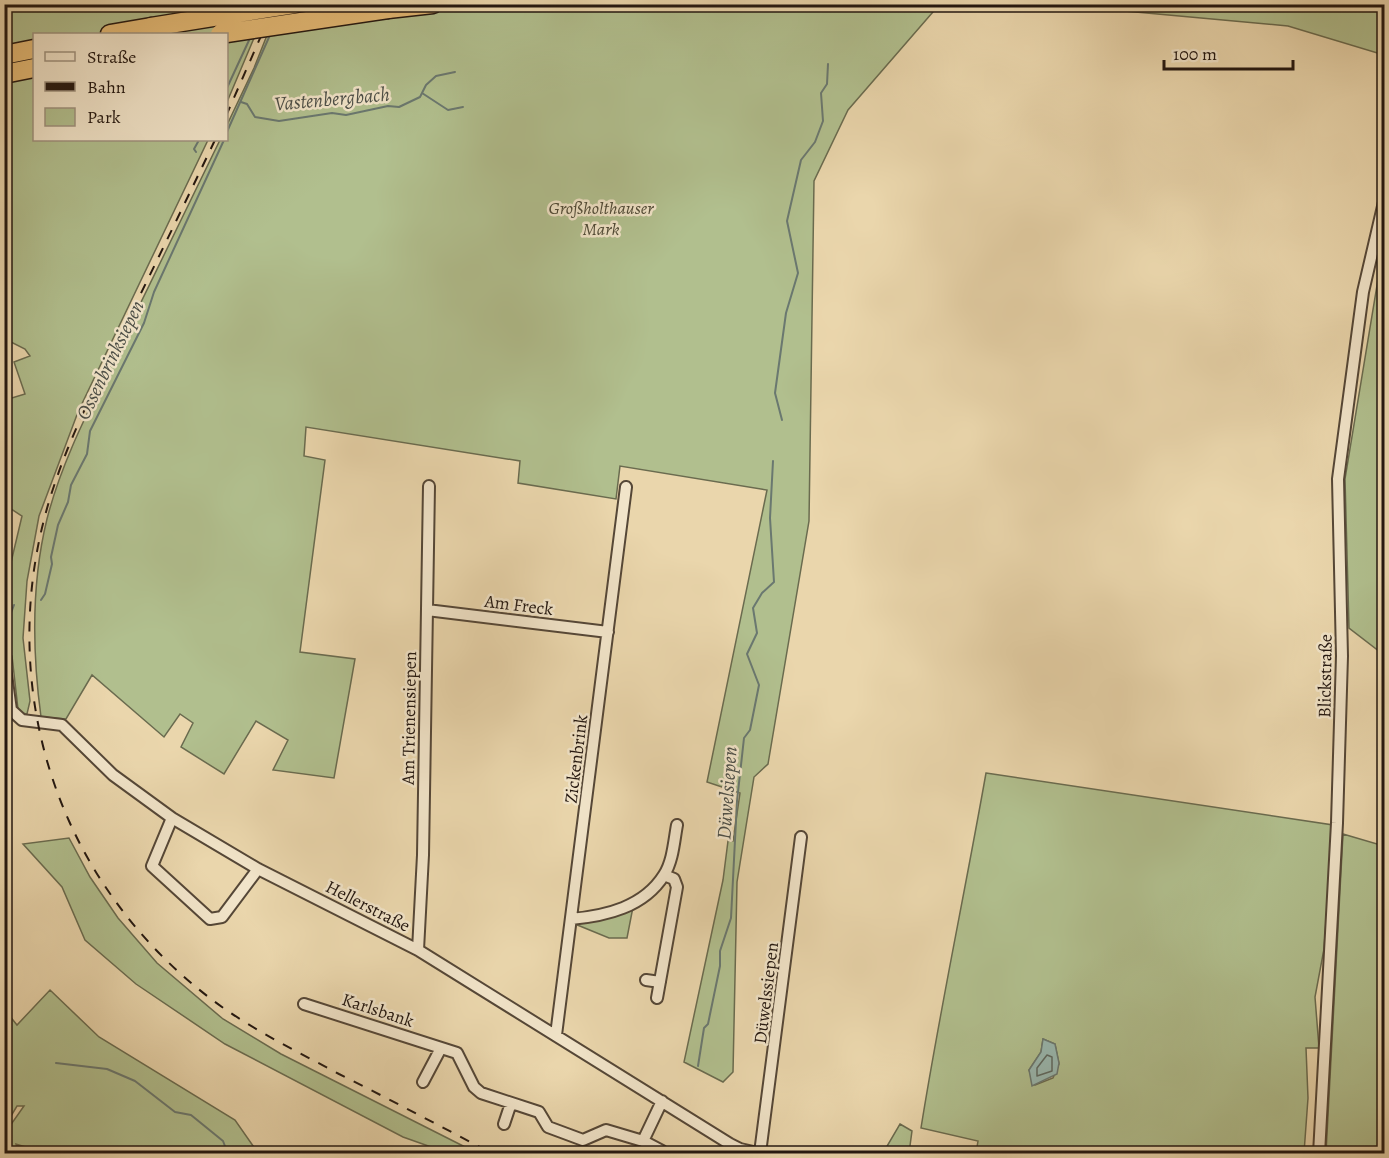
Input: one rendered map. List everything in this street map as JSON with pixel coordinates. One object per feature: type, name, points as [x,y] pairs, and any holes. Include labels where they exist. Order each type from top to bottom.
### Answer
[{"type":"highway","points":[[116,33],[294,4]]},
{"type":"highway","points":[[227,33],[433,4]]},
{"type":"highway","points":[[4,55],[33,49]]},
{"type":"highway","points":[[4,74],[33,68]]},
{"type":"street","name":"Blickstraße","points":[[1319,1154],[1337,823],[1342,668],[1338,479],[1363,292],[1384,202]]},
{"type":"street","name":"Am Trienensiepen","points":[[418,950],[423,855],[429,486]]},
{"type":"street","name":"Zickenbrink","points":[[556,1035],[626,487]]},
{"type":"street","name":"Am Freck","points":[[427,610],[608,632]]},
{"type":"street","name":"Hellerstraße","points":[[4,660],[11,710],[17,717],[27,722],[62,726],[113,775],[172,818],[258,868],[418,950],[740,1149],[761,1153]]},
{"type":"street","points":[[172,818],[152,866],[210,919],[222,917],[258,868]]},
{"type":"street","points":[[571,919],[597,917],[623,909],[641,898],[664,875],[677,825]]},
{"type":"street","name":"Düwelssiepen","points":[[761,1153],[801,837]]},
{"type":"street","points":[[657,998],[676,887],[674,879],[664,875]]},
{"type":"street","points":[[646,980],[660,982]]},
{"type":"street","name":"Karlsbank","points":[[304,1004],[457,1053],[474,1087],[481,1093],[539,1112],[548,1127],[583,1140],[606,1130],[643,1141],[662,1151],[661,1154]]},
{"type":"street","points":[[423,1082],[441,1048]]},
{"type":"street","points":[[643,1141],[662,1101]]},
{"type":"street","points":[[504,1124],[511,1103]]},
{"type":"green space","points":[[5,5],[268,5],[228,100],[228,33],[33,33],[33,141],[208,141],[78,412],[39,516],[27,581],[23,638],[30,701],[27,714],[21,713],[18,709],[12,656],[5,647],[4,592],[22,516],[5,505],[5,400],[25,394],[14,362],[30,356],[25,349],[5,339]]},
{"type":"green space","name":"Großholthauser Mark","points":[[279,5],[939,5],[848,110],[814,181],[809,521],[768,764],[754,777],[737,882],[733,1072],[723,1082],[684,1062],[723,880],[728,841],[733,841],[740,793],[707,782],[767,490],[620,466],[616,499],[518,483],[520,461],[306,427],[304,456],[325,460],[300,652],[355,659],[334,778],[273,770],[288,740],[256,721],[224,774],[181,747],[193,723],[180,714],[164,737],[92,675],[66,719],[41,717],[36,667],[36,593],[42,543],[53,497],[69,454],[97,393],[220,141],[228,141],[228,123],[254,68]]},
{"type":"green space","points":[[1059,5],[1384,5],[1384,55],[1288,26]]},
{"type":"green space","points":[[1384,243],[1384,655],[1349,628],[1345,479]]},
{"type":"green space","points":[[986,773],[1333,825],[1324,949],[1315,997],[1319,1048],[1306,1048],[1308,1098],[1304,1153],[976,1153],[978,1141],[921,1128]],"holes":[[[1043,1039],[1055,1044],[1059,1064],[1053,1078],[1035,1085],[1029,1070],[1041,1052]]]},
{"type":"green space","points":[[1343,834],[1384,846],[1384,1153],[1326,1153]]},
{"type":"green space","points":[[69,838],[90,877],[118,918],[157,963],[223,1019],[281,1054],[477,1153],[448,1153],[403,1137],[225,1044],[136,984],[85,940],[62,887],[23,844]]},
{"type":"green space","points":[[633,907],[627,938],[609,938],[575,924]]},
{"type":"green space","points":[[50,990],[99,1037],[235,1120],[258,1153],[49,1154],[16,1144],[18,1153],[5,1153],[5,1133],[24,1106],[17,1106],[5,1126],[5,1010],[17,1025]]},
{"type":"green space","points":[[900,1124],[912,1131],[909,1153],[883,1153]]},
{"type":"water","points":[[1043,1039],[1055,1044],[1059,1063],[1057,1074],[1032,1086],[1029,1070],[1041,1052]]},
{"type":"waterway","name":"Ossenbrinksiepen","points":[[228,130],[270,35]]},
{"type":"waterway","points":[[228,86],[251,36]]},
{"type":"waterway","name":"Düwelsiepen","points":[[782,420],[775,393],[786,313],[798,273],[787,221],[801,160],[815,142],[823,121],[821,93],[827,84],[828,64]]},
{"type":"waterway","name":"Vastenbergbach","points":[[241,102],[247,104],[255,117],[279,121],[332,113],[346,115],[388,106],[399,107],[420,97],[426,85],[436,76],[455,72]]},
{"type":"waterway","points":[[422,93],[448,110],[463,107]]},
{"type":"waterway","points":[[196,152],[194,149],[198,141]]},
{"type":"waterway","name":"Ossenbrinksiepen","points":[[41,600],[45,594],[52,564],[51,557],[58,525],[68,502],[71,485],[87,454],[90,431],[144,323],[154,292],[224,141]]},
{"type":"waterway","name":"Düwelsiepen","points":[[698,1066],[704,1028],[708,1024],[720,966],[720,951],[731,918],[737,801],[744,738],[750,730],[759,685],[747,654],[757,633],[753,608],[762,593],[774,582],[770,518],[773,461]]},
{"type":"waterway","name":"Ossenbrinksiepen","points":[[4,631],[14,605]]},
{"type":"waterway","name":"Ossenbrinksiepen","points":[[4,710],[10,728],[4,738]]},
{"type":"waterway","points":[[56,1063],[107,1069],[135,1081],[175,1112],[191,1115],[223,1141],[228,1154]]},
{"type":"railway","points":[[228,111],[275,4]]},
{"type":"railway","points":[[215,141],[94,390],[55,483],[34,567],[30,610],[33,696],[41,739],[53,780],[82,848],[133,924],[175,969],[222,1007],[265,1034],[493,1154]]}]
